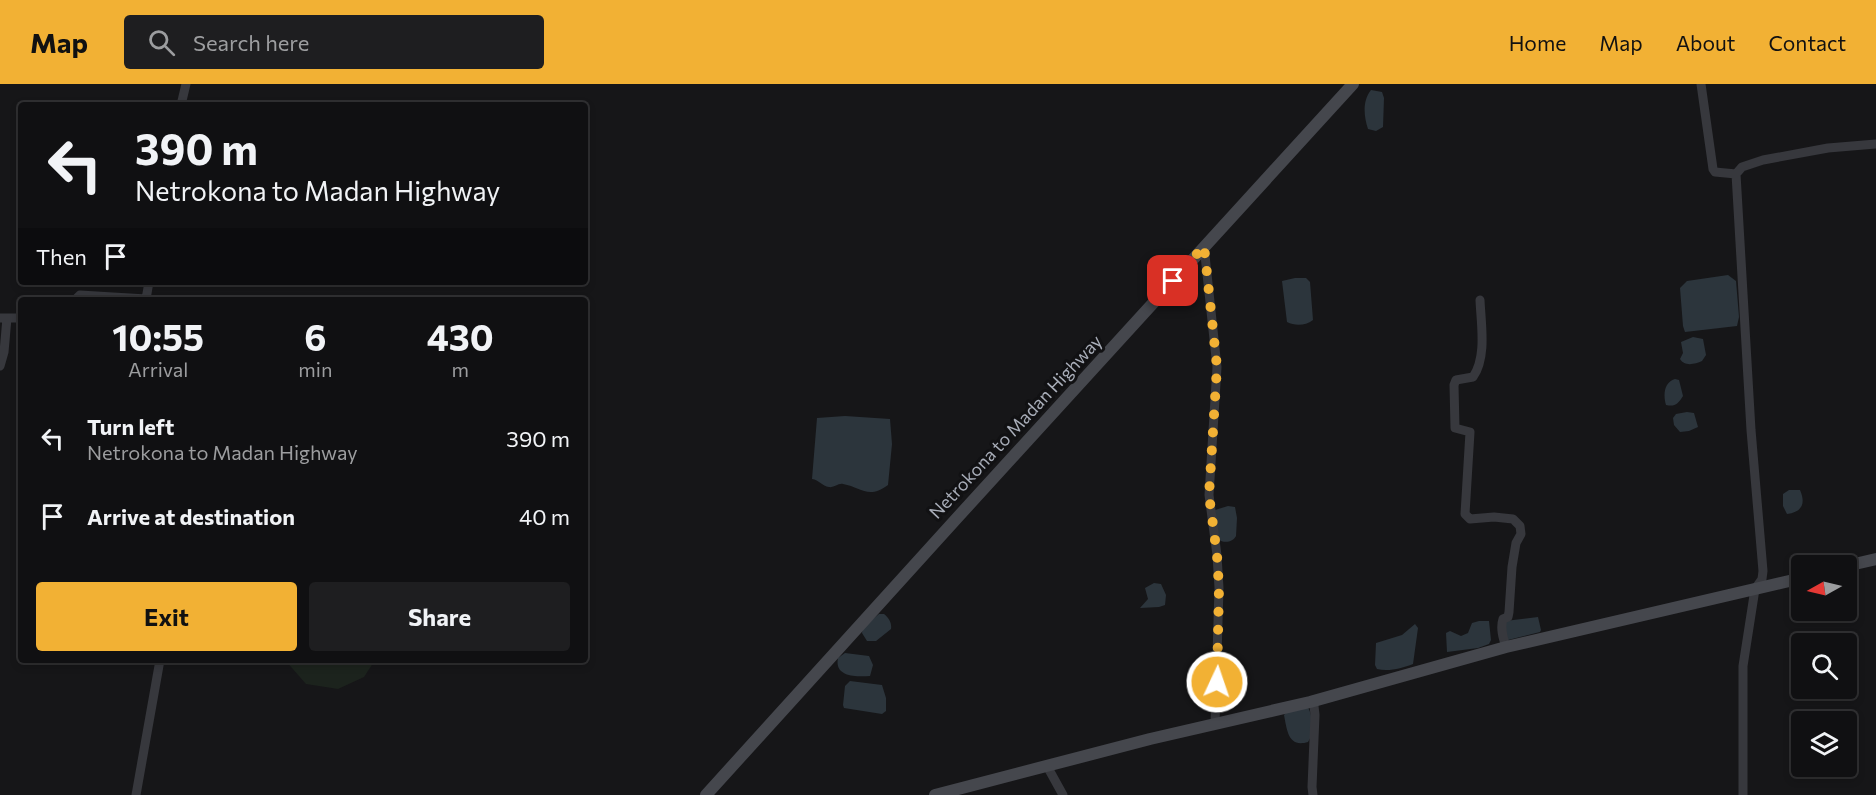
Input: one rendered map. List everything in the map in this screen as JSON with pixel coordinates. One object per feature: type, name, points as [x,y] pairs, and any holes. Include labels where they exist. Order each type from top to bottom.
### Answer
[{"type":"main road","name":"Netrokona to Madan Highway","points":[[706,795],[1353,84]]},
{"type":"main road","points":[[1857,563],[1876,559]]},
{"type":"main road","points":[[935,795],[1310,702],[1506,647],[1791,581]]},
{"type":"street","points":[[182,102],[186,84]]},
{"type":"street","points":[[1701,84],[1713,169],[1720,173],[1733,172],[1736,174]]},
{"type":"street","points":[[1743,795],[1743,666],[1755,589],[1762,579],[1763,571],[1751,430],[1736,174],[1742,166],[1763,160],[1828,148],[1876,144]]},
{"type":"street","points":[[1204,246],[1217,367],[1209,495],[1219,588],[1215,724]]},
{"type":"street","points":[[78,297],[80,295],[106,297]]},
{"type":"street","points":[[1480,300],[1482,339],[1479,368],[1473,377],[1456,380],[1454,385],[1455,428],[1470,432],[1466,514],[1470,519],[1494,517],[1513,519],[1520,526],[1521,534],[1516,543],[1512,567],[1509,612],[1508,617],[1503,619],[1502,623],[1506,647]]},
{"type":"street","points":[[0,366],[4,352],[3,318]]},
{"type":"street","points":[[136,795],[159,663]]},
{"type":"street","points":[[1310,702],[1314,706],[1315,715],[1313,795]]},
{"type":"street","points":[[1047,766],[1063,795]]},
{"type":"shaded area","points":[[1371,90],[1382,92],[1384,98],[1383,127],[1376,131],[1368,129],[1365,114],[1366,99]]},
{"type":"shaded area","points":[[1728,275],[1736,281],[1739,317],[1737,326],[1685,332],[1680,288],[1687,281]]},
{"type":"shaded area","points":[[1306,278],[1310,282],[1313,320],[1297,325],[1287,322],[1282,281]]},
{"type":"shaded area","points":[[1693,337],[1703,339],[1706,355],[1702,361],[1687,364],[1680,359],[1683,353],[1681,342]]},
{"type":"shaded area","points":[[1675,379],[1679,380],[1683,396],[1676,404],[1666,405],[1665,389]]},
{"type":"shaded area","points":[[1694,413],[1698,427],[1680,432],[1674,425],[1673,418],[1676,414]]},
{"type":"shaded area","points":[[845,416],[890,419],[892,444],[888,485],[875,492],[841,484],[829,487],[812,479],[817,418]]},
{"type":"shaded area","points":[[1789,490],[1800,490],[1803,499],[1799,509],[1787,514],[1783,506],[1783,494]]},
{"type":"shaded area","points":[[1228,506],[1235,507],[1236,536],[1233,540],[1226,542],[1218,539],[1215,510]]},
{"type":"shaded area","points":[[1154,583],[1161,584],[1166,595],[1165,605],[1140,608],[1148,599],[1145,588]]},
{"type":"shaded area","points":[[879,614],[887,617],[891,623],[891,629],[876,641],[867,641],[862,633],[863,627]]},
{"type":"shaded area","points":[[1538,617],[1540,632],[1505,639],[1505,621]]},
{"type":"shaded area","points":[[1489,621],[1491,640],[1489,644],[1478,648],[1447,652],[1446,633],[1450,631],[1461,636],[1468,633],[1472,623]]},
{"type":"shaded area","points":[[1415,624],[1418,628],[1413,664],[1391,670],[1377,669],[1375,665],[1376,643],[1402,635]]},
{"type":"shaded area","points":[[845,653],[869,656],[873,665],[870,676],[853,676],[839,669],[838,658]]},
{"type":"shaded area","points":[[288,663],[373,663],[364,677],[338,689],[306,684]]},
{"type":"shaded area","points":[[850,681],[882,685],[886,698],[886,711],[882,714],[844,708],[845,686]]},
{"type":"shaded area","points":[[1308,707],[1312,720],[1312,734],[1308,742],[1296,742],[1290,736],[1284,715],[1288,711]]},
{"type":"route","points":[[1173,281],[1204,246],[1217,367],[1209,495],[1219,588],[1217,682]]}]
